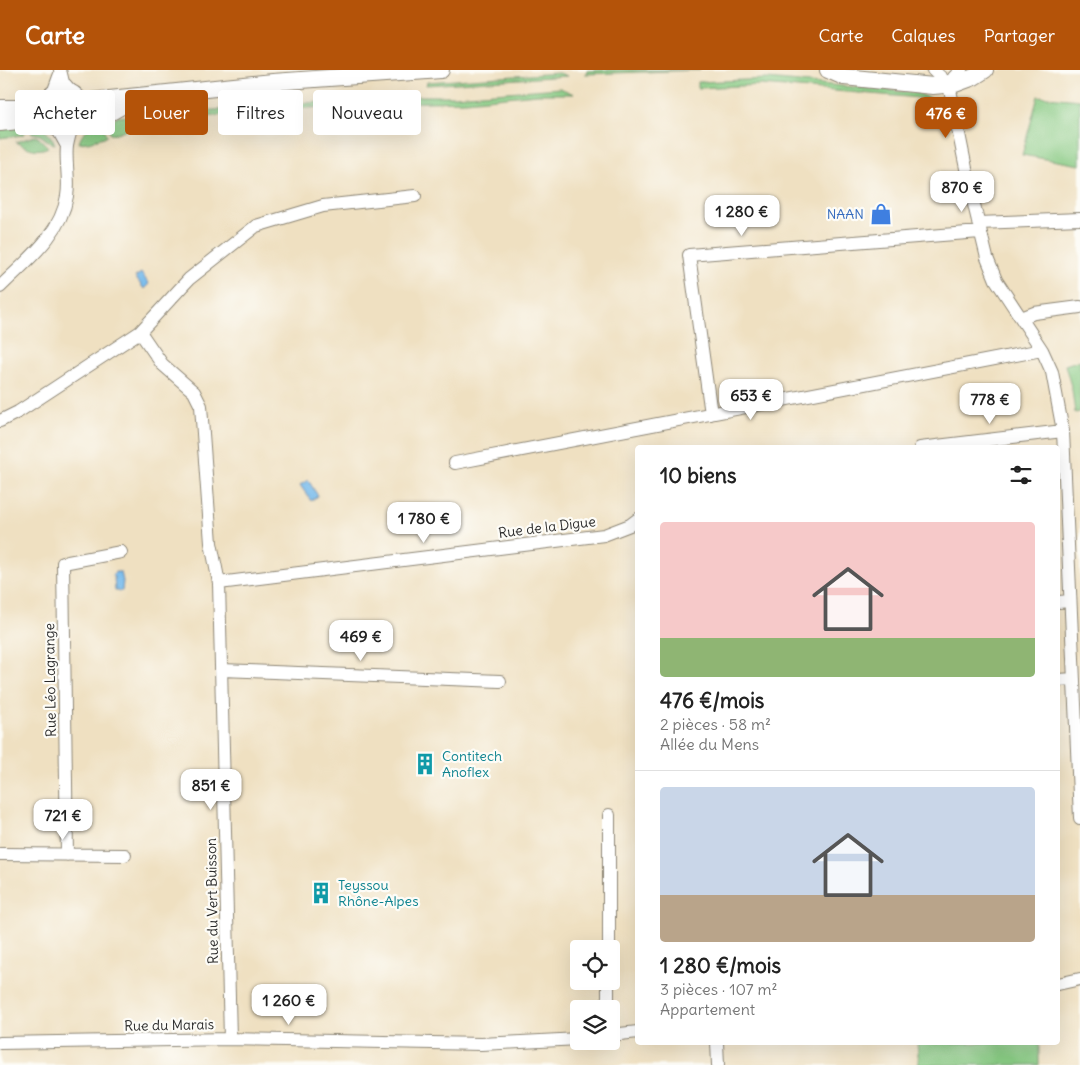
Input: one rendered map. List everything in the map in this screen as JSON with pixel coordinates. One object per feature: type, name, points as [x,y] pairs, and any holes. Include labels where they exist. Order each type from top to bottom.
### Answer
[{"type":"main road","points":[[115,110],[141,95],[273,82],[441,70]]},
{"type":"main road","points":[[828,70],[844,78],[933,86],[949,85],[974,77],[985,70]]},
{"type":"main road","points":[[0,108],[15,109]]},
{"type":"main road","points":[[0,122],[15,120]]},
{"type":"street","points":[[933,70],[949,85],[987,258],[996,280],[1042,350],[1052,372],[1063,431],[1064,601],[1074,679],[1080,818]]},
{"type":"street","points":[[949,85],[961,70]]},
{"type":"street","points":[[55,90],[60,72]]},
{"type":"street","points":[[60,72],[64,90]]},
{"type":"street","points":[[0,287],[48,239],[58,225],[68,195],[66,135]]},
{"type":"street","points":[[0,421],[18,412],[140,332],[189,280],[256,226],[323,206],[415,196]]},
{"type":"street","points":[[711,414],[689,255],[1080,219]]},
{"type":"street","points":[[1021,318],[1034,313],[1080,307]]},
{"type":"street","name":"Rue du Vert Buisson","points":[[140,332],[162,364],[194,392],[201,406],[211,543],[219,583],[230,1039]]},
{"type":"street","points":[[455,463],[1042,350]]},
{"type":"street","points":[[945,445],[1063,431]]},
{"type":"street","name":"Rue de la Digue","points":[[219,583],[604,535],[630,525],[635,521]]},
{"type":"street","name":"Rue Léo Lagrange","points":[[67,855],[63,564],[121,552]]},
{"type":"street","points":[[221,670],[500,681]]},
{"type":"street","points":[[1060,680],[1074,679]]},
{"type":"street","points":[[608,940],[609,815]]},
{"type":"street","points":[[0,854],[126,855]]},
{"type":"street","points":[[1060,984],[1080,979]]},
{"type":"street","points":[[620,1034],[635,1032]]},
{"type":"street","name":"Rue du Marais","points":[[0,1043],[230,1039],[481,1044],[570,1039]]},
{"type":"street","points":[[717,1045],[718,1065]]},
{"type":"green space","points":[[700,70],[585,74],[587,71]]},
{"type":"green space","points":[[559,73],[567,76],[426,85],[427,82]]},
{"type":"green space","points":[[767,79],[918,93],[932,99],[761,85],[698,88],[698,82]]},
{"type":"green space","points":[[560,88],[574,94],[537,94],[466,101],[421,102],[421,96],[455,96]]},
{"type":"green space","points":[[1038,96],[1080,100],[1080,165],[1022,155]]},
{"type":"green space","points":[[303,103],[313,103],[313,108],[303,108]]},
{"type":"green space","points":[[208,110],[218,110],[218,116],[208,116]]},
{"type":"green space","points":[[125,116],[125,130],[115,134],[115,117]]},
{"type":"green space","points":[[15,126],[15,135],[22,135],[0,138],[0,128]]},
{"type":"green space","points":[[39,135],[49,135],[55,144]]},
{"type":"green space","points":[[107,135],[107,136],[79,143],[82,136]]},
{"type":"green space","points":[[35,136],[48,147],[36,149],[16,142]]},
{"type":"green space","points":[[1080,360],[1080,412],[1075,413],[1072,390],[1065,365]]},
{"type":"green space","points":[[917,1045],[1039,1045],[1039,1065],[919,1065]]},
{"type":"water","points":[[141,273],[149,284],[144,289],[135,277]]},
{"type":"water","points":[[308,480],[318,496],[311,501],[300,485]]},
{"type":"water","points":[[115,572],[121,572],[123,581],[122,591],[115,591],[114,577],[112,576]]},
{"type":"place","name":"NAAN","points":[[881,214]]},
{"type":"place","name":"Contitech Anoflex","points":[[425,764]]},
{"type":"place","name":"Teyssou Rhône-Alpes","points":[[321,893]]}]
